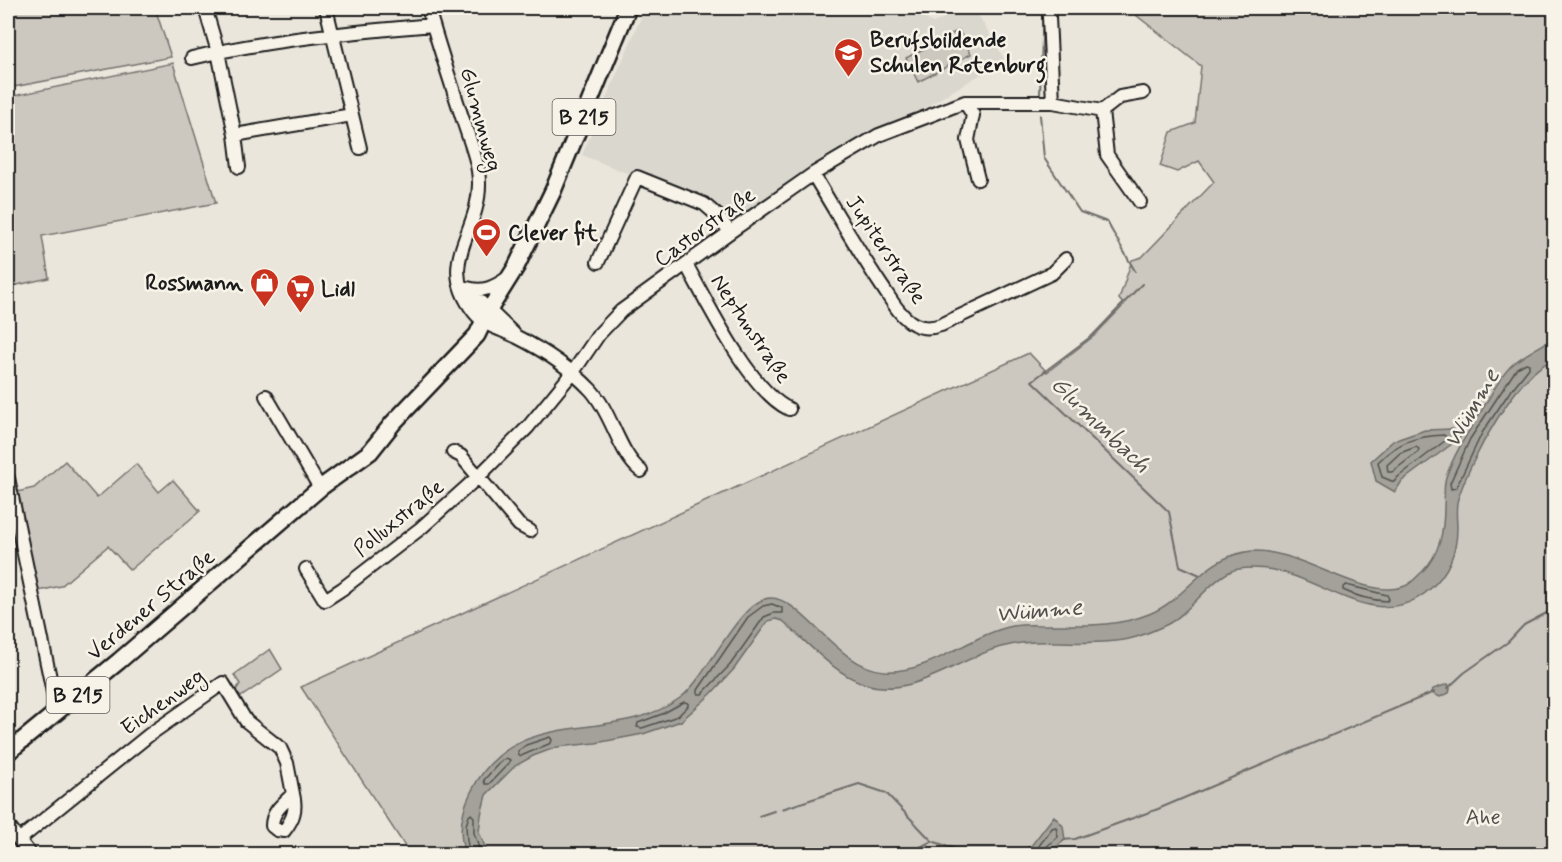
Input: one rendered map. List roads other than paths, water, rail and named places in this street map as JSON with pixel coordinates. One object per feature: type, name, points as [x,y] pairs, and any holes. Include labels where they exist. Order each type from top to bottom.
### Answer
[{"type":"main road","name":"Verdener Straße","points":[[8,753],[321,489],[370,452],[393,423],[477,335],[485,317],[511,276],[553,191],[627,8]]},
{"type":"street","points":[[205,8],[218,52],[239,166]]},
{"type":"street","points":[[326,8],[360,148]]},
{"type":"street","name":"Glummweg","points":[[428,8],[468,138],[479,182],[475,208],[459,258],[462,283]]},
{"type":"street","points":[[1049,16],[1053,102]]},
{"type":"street","points":[[192,58],[332,33],[433,25]]},
{"type":"street","points":[[965,102],[1053,102],[1102,111],[1120,97],[1143,93]]},
{"type":"street","points":[[965,102],[973,115],[968,140],[978,179]]},
{"type":"street","name":"Castorstraße","points":[[573,372],[609,323],[621,312],[813,174],[879,135],[965,102]]},
{"type":"street","points":[[1102,111],[1107,155],[1140,202]]},
{"type":"street","points":[[235,135],[352,115]]},
{"type":"street","name":"Jupiterstraße","points":[[813,174],[885,291],[909,320],[916,325],[930,327],[941,325],[1052,273],[1066,259]]},
{"type":"street","points":[[598,262],[638,177],[712,208],[730,232]]},
{"type":"street","name":"Neptunstraße","points":[[686,264],[749,369],[772,398],[789,408]]},
{"type":"street","points":[[462,283],[483,290],[511,276]]},
{"type":"street","points":[[462,283],[485,317],[573,372],[593,392],[604,407],[632,462],[641,471]]},
{"type":"street","name":"Polluxstraße","points":[[306,569],[324,600],[342,589],[421,528],[479,476],[519,434],[525,424],[535,417],[573,372]]},
{"type":"street","points":[[266,396],[321,489]]},
{"type":"street","points":[[453,452],[461,456],[519,525],[530,531]]},
{"type":"street","points":[[8,478],[52,686],[59,708]]},
{"type":"street","name":"Eichenweg","points":[[20,839],[149,735],[223,682],[246,722],[280,748],[287,763],[293,794]]},
{"type":"street","points":[[8,826],[30,855]]},
{"type":"water","points":[[1554,338],[1554,360],[1525,381],[1497,420],[1473,463],[1457,502],[1457,528],[1450,562],[1442,576],[1430,589],[1411,601],[1393,606],[1374,606],[1354,601],[1278,571],[1258,568],[1239,569],[1221,577],[1175,620],[1140,636],[1109,642],[1016,644],[984,653],[918,682],[883,687],[865,684],[842,673],[821,657],[783,621],[776,619],[768,621],[734,669],[681,721],[643,734],[596,743],[557,747],[515,766],[486,795],[479,832],[488,854],[465,854],[461,830],[465,807],[471,792],[490,764],[513,746],[539,735],[625,721],[654,712],[680,698],[701,674],[747,611],[759,602],[771,598],[783,601],[795,609],[851,658],[867,667],[884,671],[918,666],[980,637],[1013,626],[1100,624],[1137,618],[1163,607],[1217,563],[1245,552],[1265,552],[1285,556],[1369,587],[1388,589],[1405,586],[1422,572],[1437,550],[1443,524],[1446,477],[1461,444],[1494,388],[1516,362]]},
{"type":"water","points":[[1452,429],[1460,438],[1402,481],[1395,492],[1376,481],[1371,461],[1393,441],[1425,430]]},
{"type":"water","points":[[1448,684],[1449,693],[1440,697],[1431,693],[1433,689]]},
{"type":"water","points":[[1054,816],[1063,826],[1065,840],[1047,854],[1014,854],[1031,846]]},
{"type":"waterway","name":"Glummbach","points":[[1040,95],[1043,8]]},
{"type":"waterway","name":"Glummbach","points":[[1040,115],[1044,158],[1080,212],[1107,222],[1135,271]]},
{"type":"waterway","name":"Glummbach","points":[[1142,284],[1093,335],[1032,381],[1169,512],[1180,566],[1200,575]]},
{"type":"waterway","points":[[1448,688],[1464,673],[1508,642],[1524,625],[1554,609]]},
{"type":"waterway","points":[[1063,840],[1075,839],[1158,809],[1434,692]]},
{"type":"waterway","points":[[782,809],[859,784],[886,793],[932,841]]},
{"type":"waterway","points":[[759,816],[774,811]]},
{"type":"waterway","points":[[907,854],[932,841],[970,854]]},
{"type":"place","name":"Berufsbildende Schulen Rotenburg","points":[[849,78]]},
{"type":"place","name":"Clever fit","points":[[487,258]]},
{"type":"place","name":"Rossmann","points":[[264,308]]},
{"type":"place","name":"Lidl","points":[[300,314]]},
{"type":"water label","name":"Wümme","points":[[1471,408]]},
{"type":"water label","name":"Wümme","points":[[1039,610]]},
{"type":"park label","name":"Ahe","points":[[1483,816]]}]
